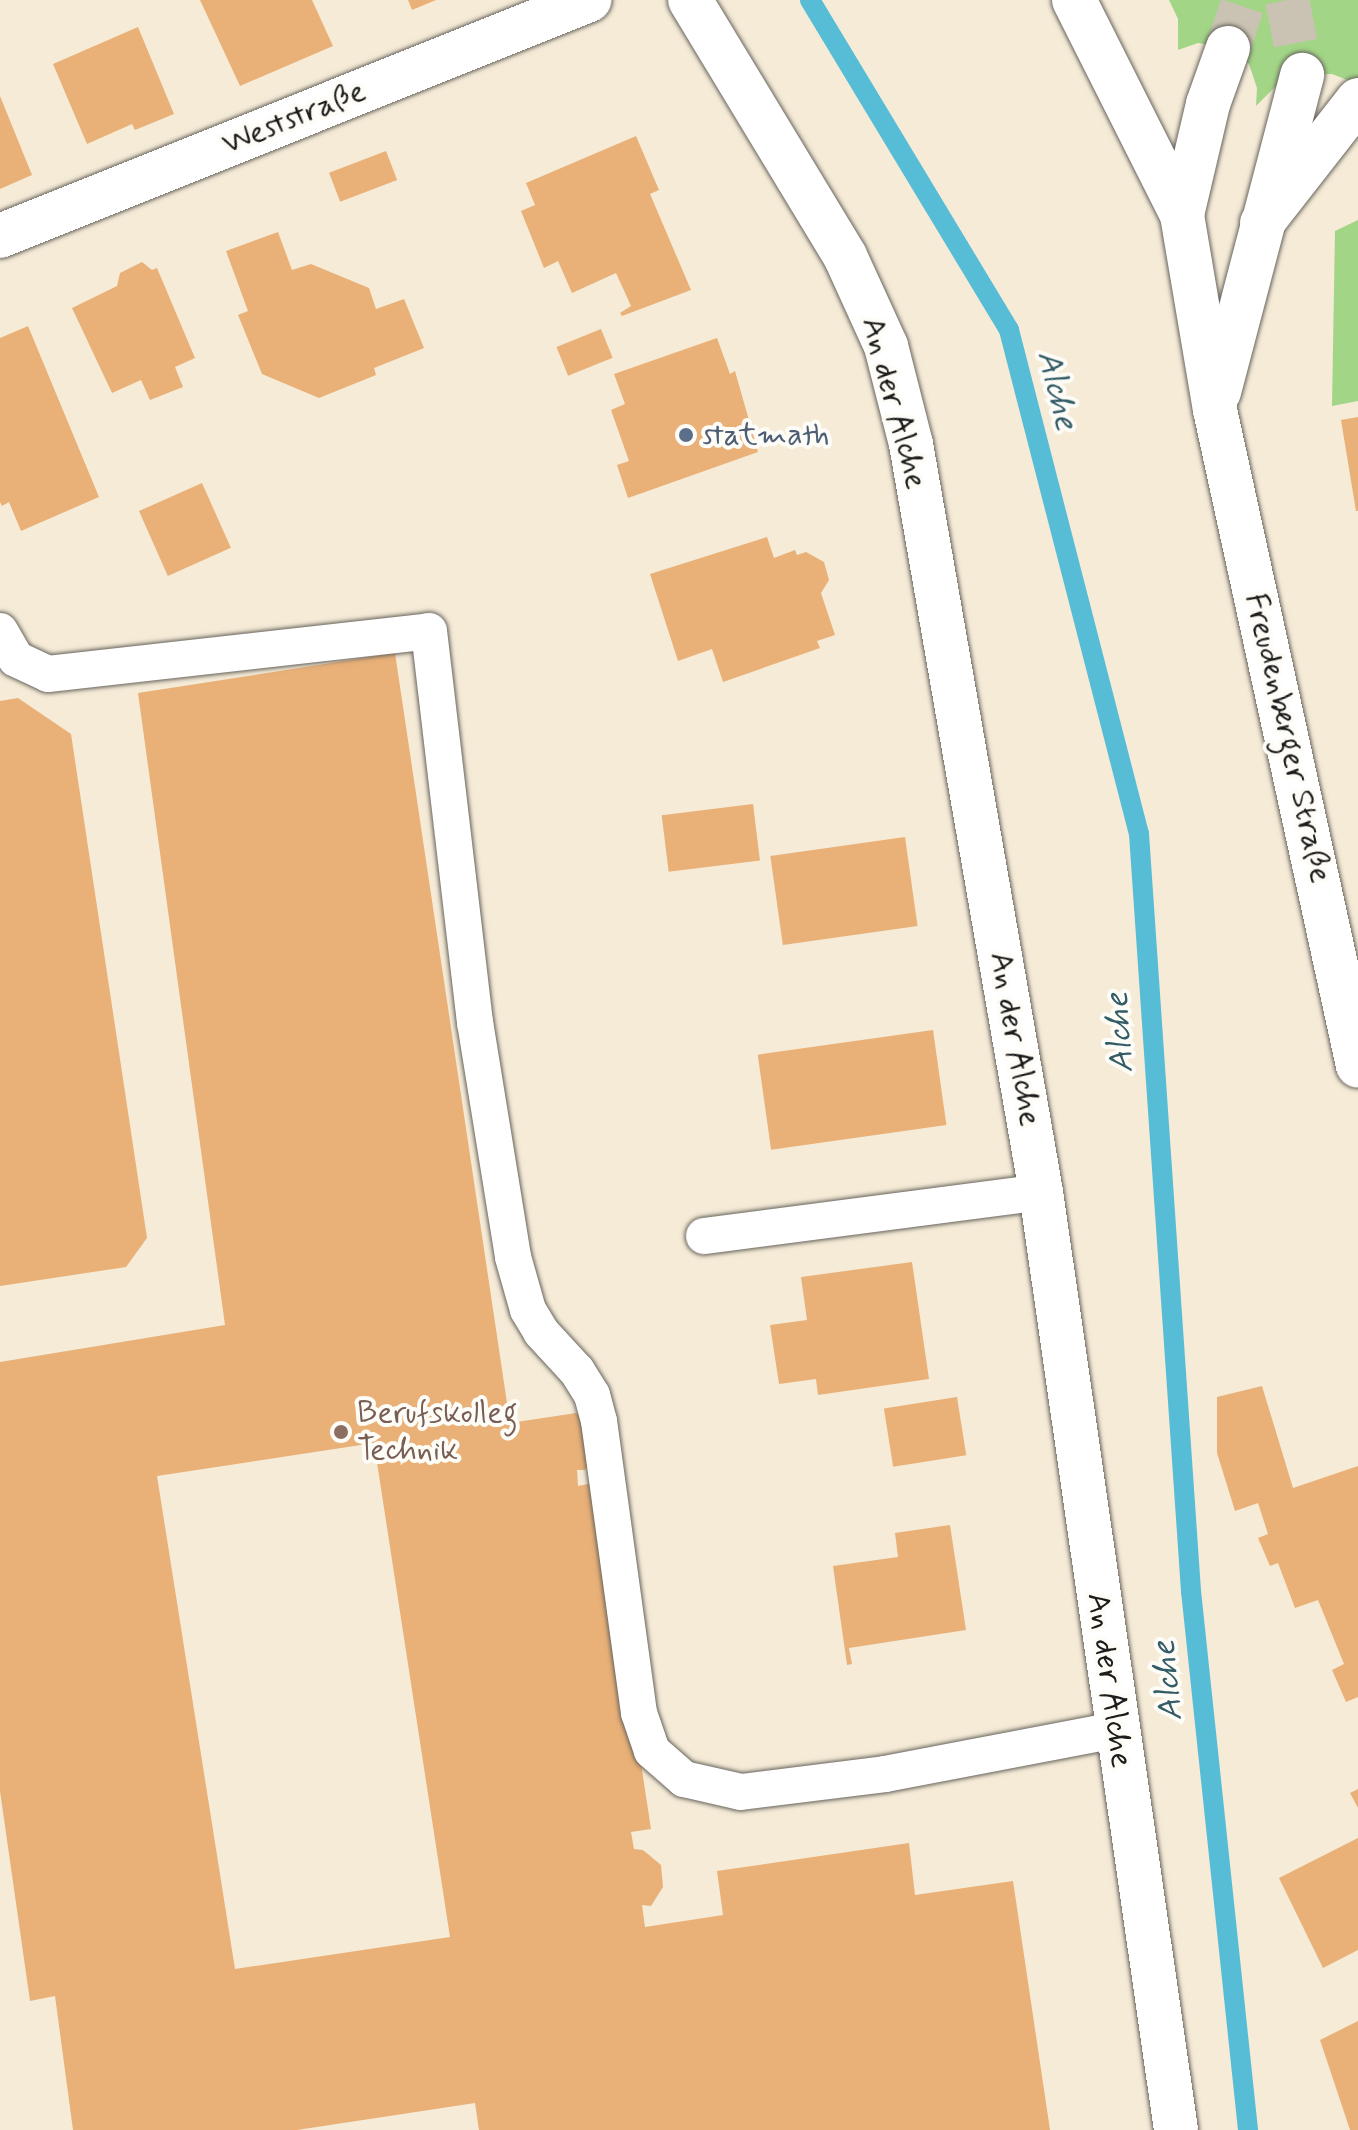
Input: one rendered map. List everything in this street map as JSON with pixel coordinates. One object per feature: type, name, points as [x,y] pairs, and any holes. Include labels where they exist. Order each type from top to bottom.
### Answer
[{"type":"street","name":"Weststraße","points":[[0,236],[589,0]]},
{"type":"street","name":"An der Alche","points":[[690,0],[845,256],[886,346],[911,444],[1041,1192],[1116,1730],[1176,2130]]},
{"type":"street","points":[[1074,0],[1182,215]]},
{"type":"street","name":"Freudenberger Straße","points":[[1228,48],[1208,104],[1182,215],[1215,410],[1358,1066]]},
{"type":"street","name":"Freudenberger Straße","points":[[1215,410],[1302,75]]},
{"type":"street","points":[[1262,223],[1358,100]]},
{"type":"lane","points":[[0,631],[16,659],[48,674],[429,631],[475,1022],[513,1257],[528,1310],[541,1332],[577,1371],[592,1395],[599,1421],[639,1713],[652,1751],[684,1779],[741,1792],[885,1774],[1116,1730]]},
{"type":"lane","points":[[704,1236],[1041,1192]]},
{"type":"green space","points":[[1169,0],[1358,0],[1358,84],[1332,74],[1302,75],[1274,88],[1256,106],[1257,88],[1249,64],[1229,48],[1198,43],[1178,50],[1178,19]]},
{"type":"green space","points":[[1358,220],[1358,401],[1332,406],[1335,231]]},
{"type":"building","points":[[200,0],[312,0],[333,46],[240,86]]},
{"type":"building","points":[[408,0],[436,0],[412,10]]},
{"type":"building","points":[[138,27],[174,114],[135,130],[132,124],[87,144],[53,64]]},
{"type":"building","points":[[0,96],[32,175],[0,189]]},
{"type":"building","points":[[636,136],[659,190],[650,194],[691,290],[622,316],[620,313],[631,306],[616,273],[572,293],[558,261],[544,268],[521,211],[535,205],[526,183]]},
{"type":"building","points":[[386,151],[397,180],[340,202],[329,173]]},
{"type":"building","points":[[278,232],[292,270],[311,264],[369,288],[376,309],[404,299],[424,348],[374,368],[376,375],[319,398],[262,374],[238,315],[248,311],[226,251]]},
{"type":"building","points":[[142,262],[152,270],[157,268],[195,358],[175,367],[183,387],[150,400],[141,380],[112,393],[72,308],[117,286],[120,273]]},
{"type":"building","points":[[28,326],[99,497],[21,531],[9,502],[2,506],[0,502],[0,338]]},
{"type":"building","points":[[601,329],[613,358],[568,376],[556,347]]},
{"type":"building","name":"statmath","points":[[717,338],[730,374],[735,371],[758,452],[628,498],[617,465],[629,461],[611,410],[625,404],[614,374]]},
{"type":"building","points":[[1358,417],[1358,511],[1356,511],[1341,420]]},
{"type":"building","points":[[202,483],[231,548],[168,576],[139,511]]},
{"type":"building","points":[[767,537],[774,558],[795,550],[797,555],[806,552],[824,562],[829,580],[821,593],[835,635],[817,641],[820,648],[723,682],[712,649],[678,661],[650,574]]},
{"type":"building","points":[[395,653],[510,1423],[576,1413],[598,1431],[599,1452],[585,1470],[577,1470],[578,1486],[598,1482],[651,1829],[631,1832],[634,1849],[643,1850],[661,1865],[663,1887],[651,1906],[642,1905],[645,1927],[723,1915],[717,1871],[909,1843],[915,1895],[1013,1881],[1050,2130],[479,2130],[475,2103],[297,2130],[73,2130],[55,1996],[30,2001],[0,1791],[0,1362],[225,1325],[138,693]],"holes":[[[374,1443],[450,1937],[235,1969],[157,1476]]]},
{"type":"building","points":[[18,698],[71,734],[147,1238],[126,1267],[0,1286],[0,701]]},
{"type":"building","points":[[753,804],[760,861],[669,872],[662,815]]},
{"type":"building","points":[[905,837],[918,926],[783,945],[770,856]]},
{"type":"building","points":[[933,1030],[946,1125],[771,1150],[758,1055]]},
{"type":"building","points":[[912,1262],[929,1379],[818,1395],[816,1379],[779,1384],[770,1325],[807,1320],[801,1277]]},
{"type":"building","points":[[1262,1386],[1293,1488],[1358,1466],[1358,1697],[1346,1702],[1332,1670],[1344,1664],[1318,1600],[1295,1608],[1278,1563],[1270,1566],[1258,1538],[1268,1534],[1258,1503],[1235,1511],[1217,1453],[1217,1397]]},
{"type":"building","points":[[957,1397],[966,1455],[893,1467],[884,1409]]},
{"type":"building","points":[[950,1525],[966,1630],[849,1648],[852,1664],[847,1665],[833,1566],[898,1557],[895,1533]]},
{"type":"building","points":[[1358,1789],[1358,1808],[1350,1793]]},
{"type":"building","points":[[1358,1838],[1358,1950],[1323,1968],[1279,1878]]},
{"type":"building","points":[[1358,2021],[1358,2130],[1350,2130],[1320,2040]]},
{"type":"waterway","name":"Alche","points":[[810,0],[1009,330],[1139,834],[1191,1591],[1248,2130]]},
{"type":"tunnel","points":[[1228,48],[1244,0]]},
{"type":"tunnel","points":[[1287,0],[1302,75]]},
{"type":"place","name":"statmath","points":[[686,435]]},
{"type":"place","name":"Berufskolleg Technik","points":[[341,1432]]}]
